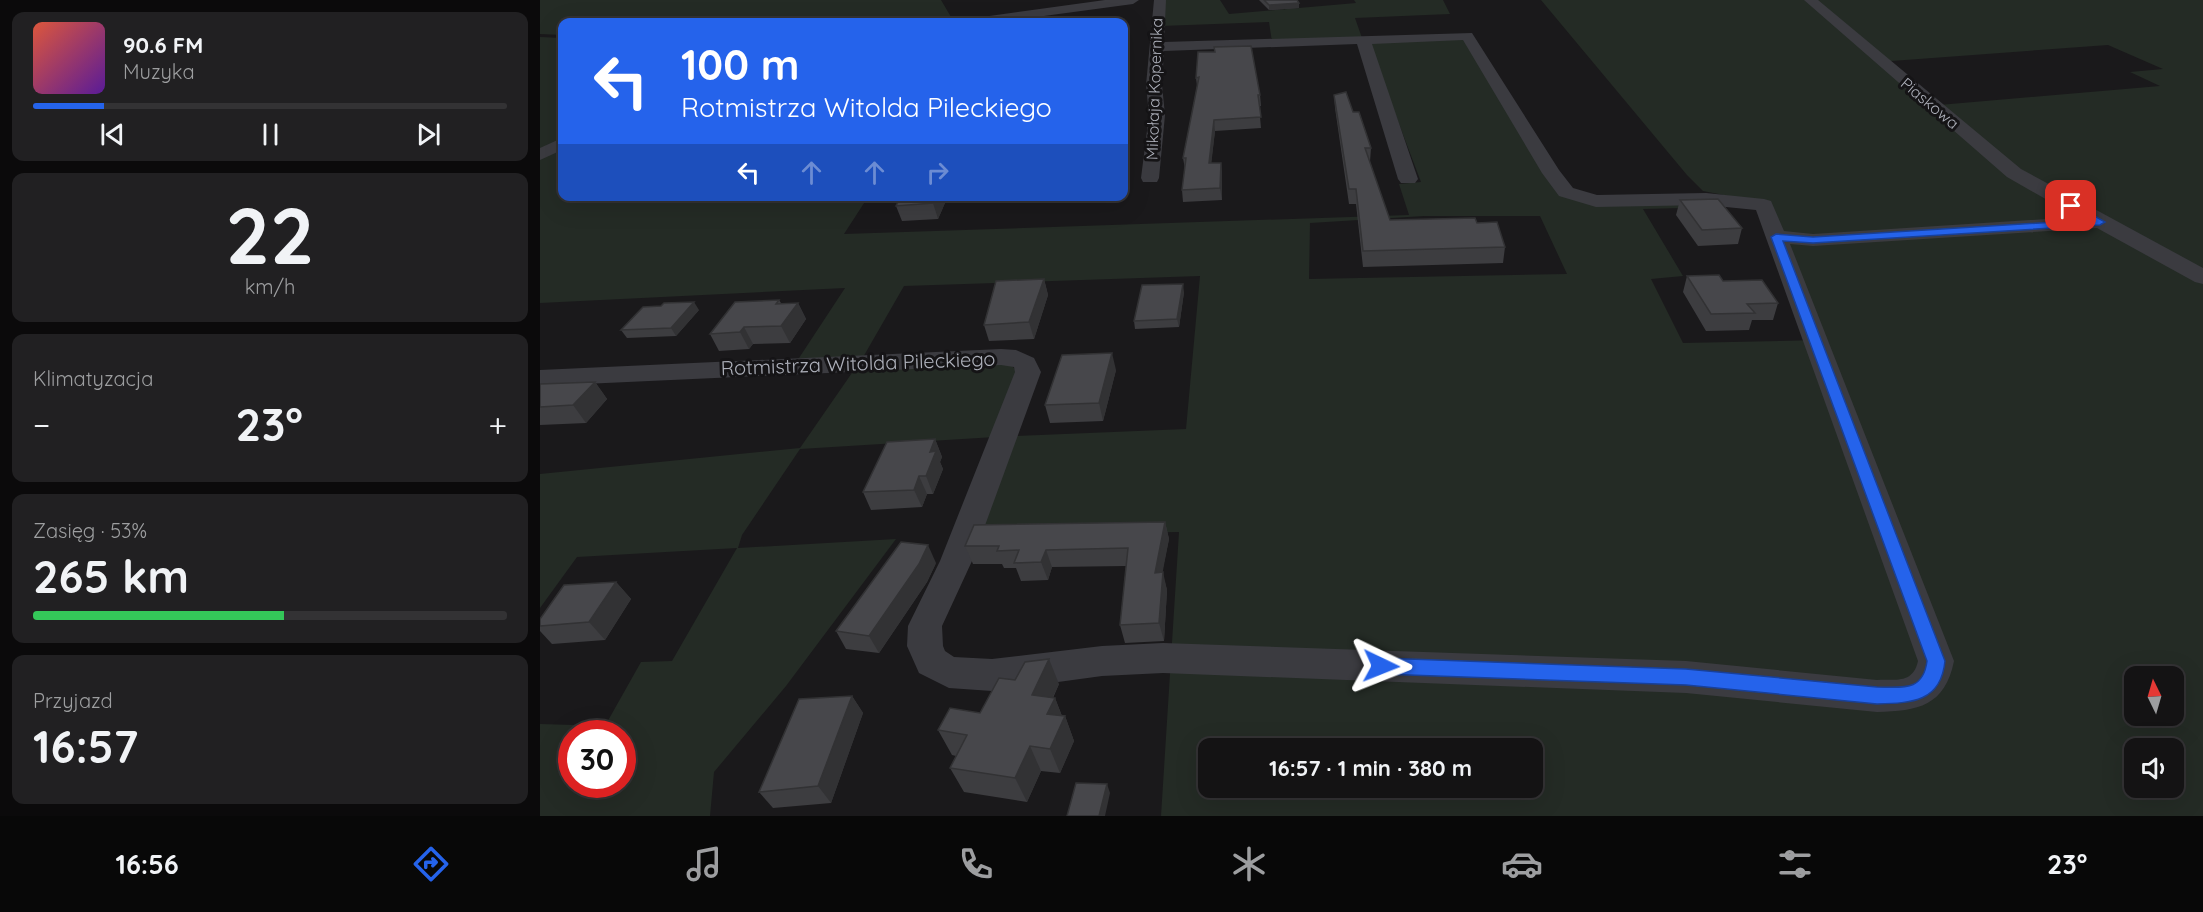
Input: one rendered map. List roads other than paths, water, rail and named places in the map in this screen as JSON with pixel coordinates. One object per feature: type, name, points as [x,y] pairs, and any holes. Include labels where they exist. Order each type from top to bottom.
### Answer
[{"type":"street","points":[[1006,18],[1133,0]]},
{"type":"street","name":"Mikołaja Kopernika","points":[[1150,178],[1157,115],[1154,85],[1160,0]]},
{"type":"street","name":"Piaskowa","points":[[1810,0],[2014,173],[2203,277]]},
{"type":"street","points":[[1156,47],[1467,36],[1551,173],[1566,192],[1596,201],[1707,199],[1764,205],[1776,237],[1813,240],[2100,222]]},
{"type":"street","points":[[1363,39],[1408,179]]},
{"type":"street","points":[[540,155],[558,144]]},
{"type":"street","name":"Rotmistrza Witolda Pileckiego","points":[[540,378],[1001,357],[1016,358],[1026,363],[1028,372],[976,509],[956,561],[925,626],[925,646],[932,662],[949,672],[992,675],[1102,661],[1163,658],[1686,677],[1877,696],[1906,695],[1925,688],[1934,677],[1936,661],[1776,237]]}]
